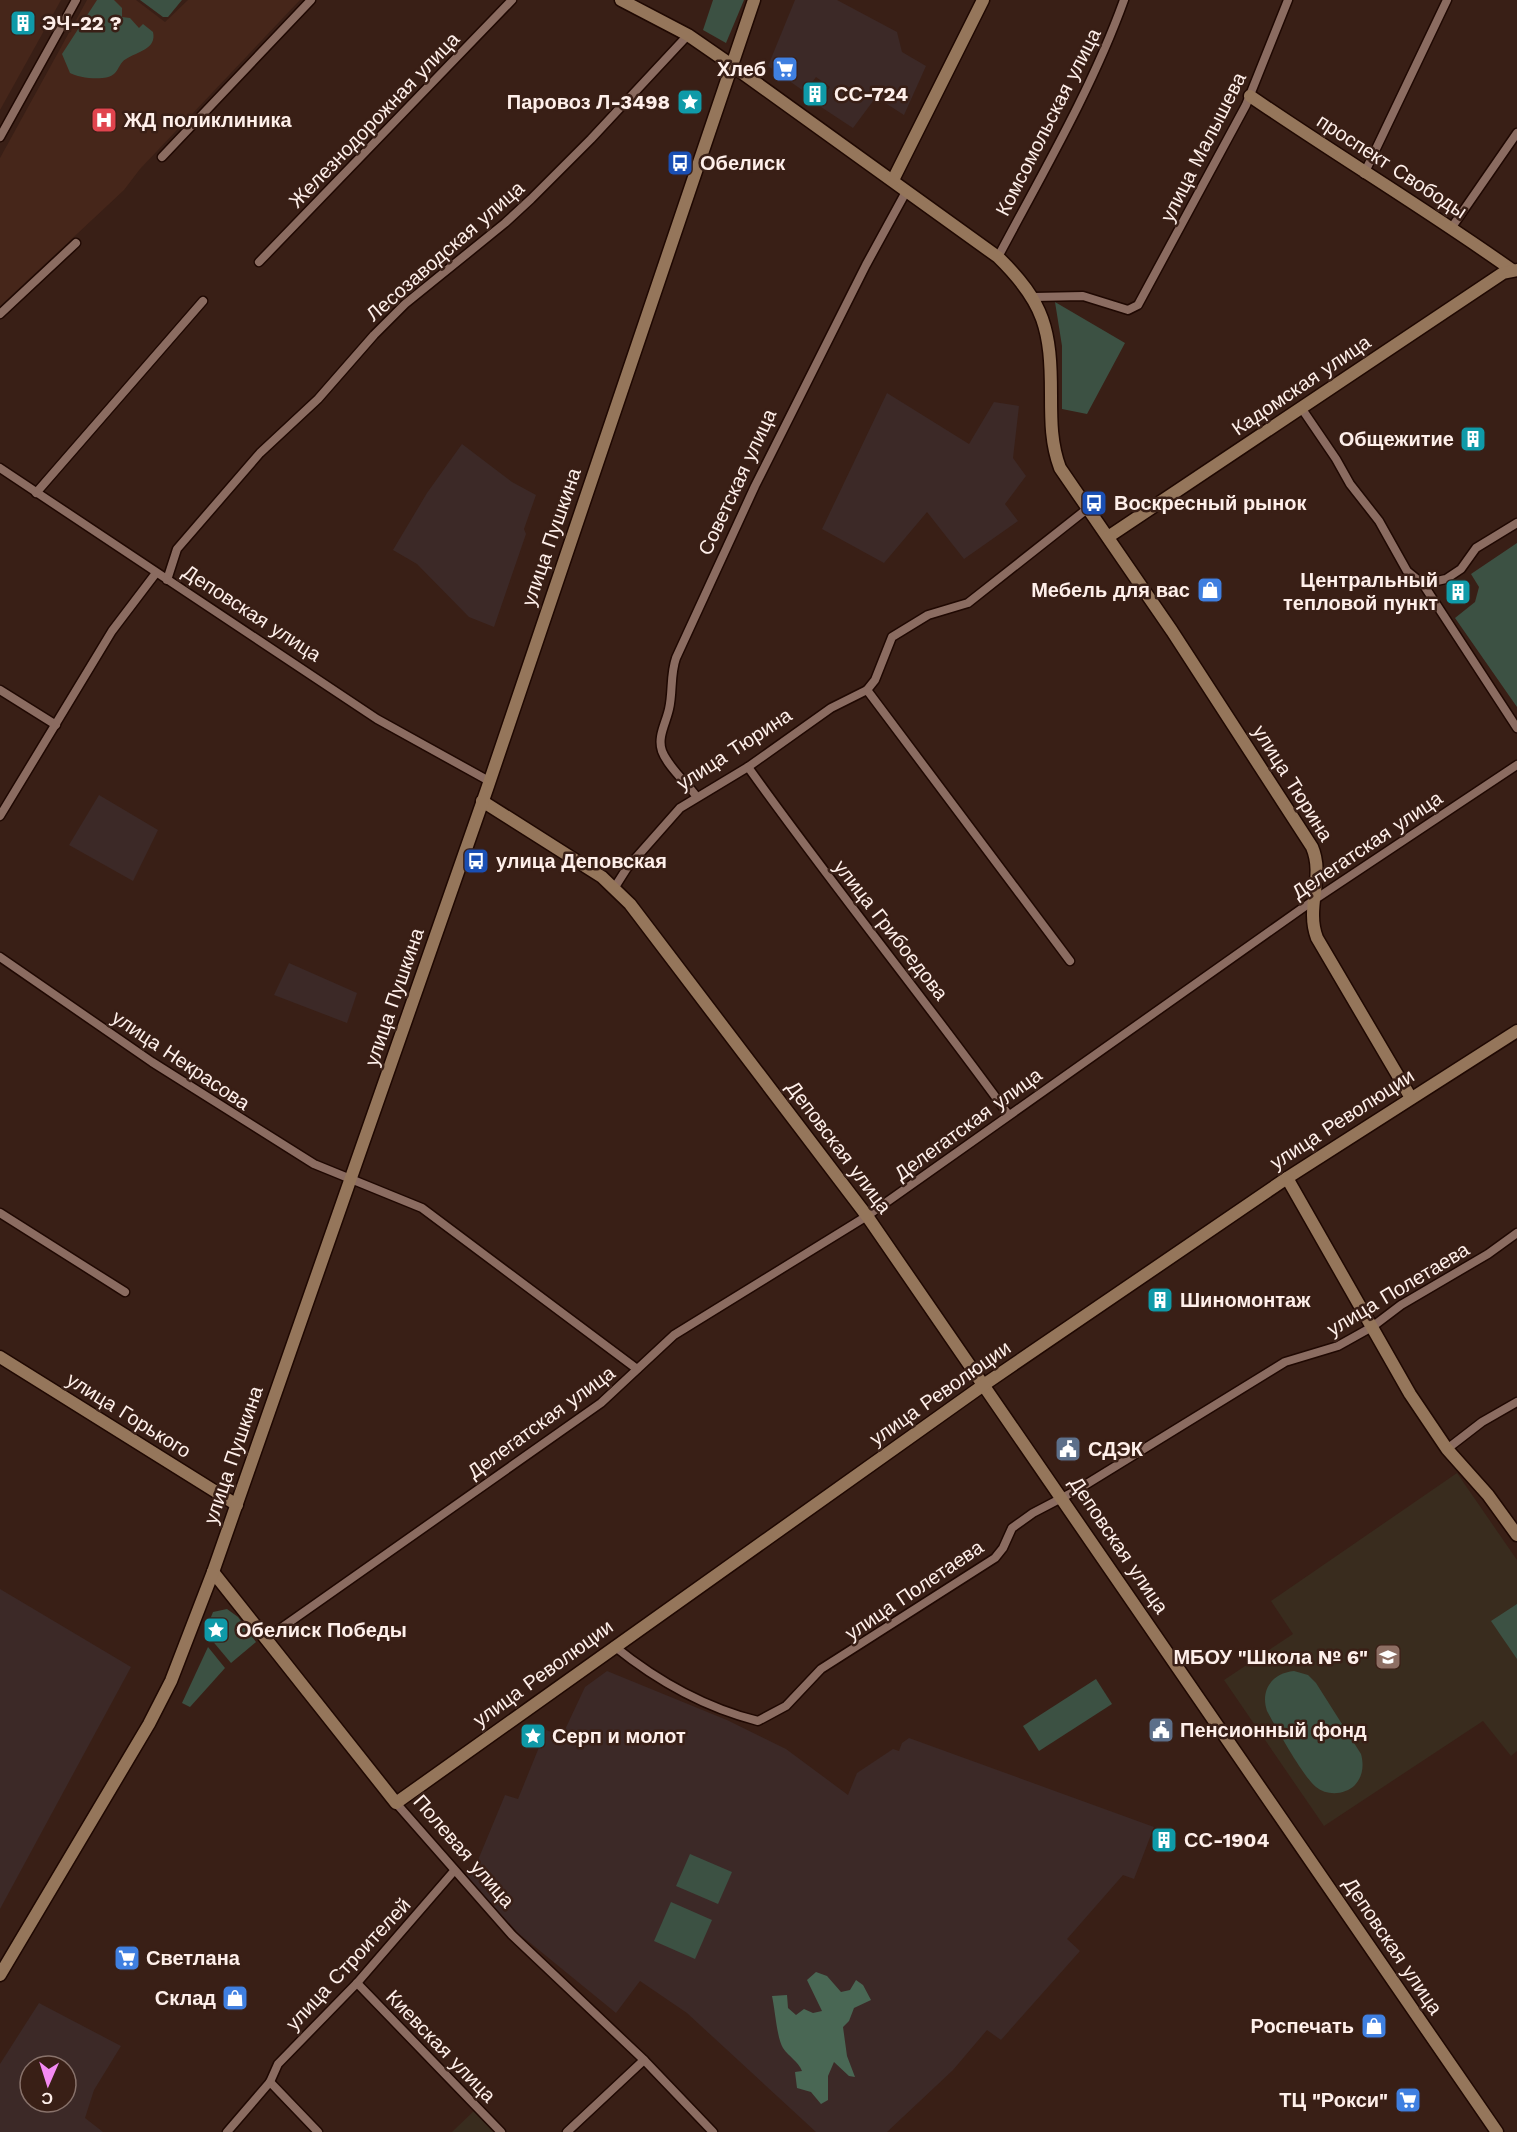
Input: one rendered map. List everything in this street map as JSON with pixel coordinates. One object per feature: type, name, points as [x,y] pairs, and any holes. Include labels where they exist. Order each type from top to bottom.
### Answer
[{"type":"street","points":[[0,137],[76,0]]},
{"type":"street","points":[[162,157],[311,0]]},
{"type":"street","name":"Железнодорожная улица","points":[[259,262],[512,0]]},
{"type":"street","points":[[621,0],[688,35],[907,190],[998,257],[1034,297]]},
{"type":"street","name":"улица Пушкина","points":[[0,1975],[149,1724],[171,1681],[213,1572],[489,781],[730,64],[754,0]]},
{"type":"street","points":[[893,180],[982,0]]},
{"type":"street","name":"Комсомольская улица","points":[[998,257],[1062,136],[1110,36],[1124,0]]},
{"type":"street","name":"улица Малышева","points":[[1034,297],[1083,296],[1128,310],[1138,305],[1250,96],[1288,0]]},
{"type":"street","points":[[1364,174],[1447,0]]},
{"type":"street","name":"Лесозаводская улица","points":[[166,579],[177,549],[260,453],[318,399],[374,335],[405,304],[531,199],[591,140],[688,35]]},
{"type":"street","name":"проспект Свободы","points":[[1250,96],[1364,174],[1452,227],[1514,270]]},
{"type":"street","points":[[1452,227],[1517,133]]},
{"type":"street","name":"Советская улица","points":[[696,796],[667,759],[661,747],[671,701],[672,668],[756,486],[866,265],[907,190]]},
{"type":"street","points":[[0,314],[76,243]]},
{"type":"street","name":"Кадомская улица","points":[[1108,537],[1503,273],[1514,270]]},
{"type":"street","name":"улица Тюрина","points":[[1034,297],[1047,337],[1054,452],[1060,468],[1312,847],[1318,866],[1313,924],[1317,938],[1411,1098]]},
{"type":"street","points":[[36,493],[203,301]]},
{"type":"street","points":[[1302,409],[1350,484],[1379,521],[1407,572],[1423,584],[1517,728]]},
{"type":"street","name":"Деповская улица","points":[[0,468],[377,719],[489,781]]},
{"type":"street","points":[[1070,961],[867,690],[875,680],[892,637],[928,615],[968,603],[1087,509]]},
{"type":"street","points":[[1423,584],[1446,579],[1454,574],[1461,569],[1476,548],[1517,523]]},
{"type":"street","points":[[0,816],[112,631],[156,573]]},
{"type":"street","points":[[0,690],[56,725]]},
{"type":"street","name":"улица Тюрина","points":[[615,887],[627,868],[680,808],[696,796],[748,767],[831,708],[867,690]]},
{"type":"street","name":"Делегатская улица","points":[[267,1638],[600,1403],[674,1335],[867,1216],[1008,1114],[1314,900],[1517,765]]},
{"type":"street","name":"улица Грибоедова","points":[[748,767],[1008,1114]]},
{"type":"street","name":"Деповская улица","points":[[482,801],[615,887],[867,1216],[985,1384],[1497,2132]]},
{"type":"street","name":"улица Некрасова","points":[[0,957],[258,1131],[314,1164],[350,1181],[383,1191],[422,1208],[637,1369]]},
{"type":"street","name":"улица Революции","points":[[396,1803],[985,1384],[1287,1178],[1516,1034]]},
{"type":"street","points":[[1287,1178],[1410,1394],[1447,1449],[1488,1495],[1517,1535]]},
{"type":"street","points":[[0,1213],[125,1292]]},
{"type":"street","name":"улица Полетаева","points":[[614,1646],[660,1680],[735,1715],[758,1721],[786,1706],[821,1669],[995,1558],[1012,1528],[1286,1362],[1338,1346],[1372,1327],[1401,1305],[1488,1254],[1517,1233]]},
{"type":"street","name":"улица Горького","points":[[0,1358],[237,1505]]},
{"type":"street","points":[[1447,1449],[1482,1422],[1517,1402]]},
{"type":"street","name":"Полевая улица","points":[[213,1572],[396,1803],[454,1871],[512,1935],[644,2060],[712,2132]]},
{"type":"street","name":"улица Строителей","points":[[227,2132],[270,2082],[278,2064],[357,1983],[454,1871]]},
{"type":"street","name":"Киевская улица","points":[[357,1983],[501,2132]]},
{"type":"street","points":[[567,2132],[644,2060]]},
{"type":"street","points":[[270,2082],[318,2132]]},
{"type":"shaded area","points":[[0,0],[61,0],[0,110]]},
{"type":"shaded area","name":"ЖД поликлиника","points":[[87,0],[136,0],[165,22],[188,0],[300,0],[140,169],[124,190],[0,306],[0,158]]},
{"type":"shaded area","points":[[795,0],[837,0],[897,32],[902,52],[926,66],[904,115],[876,97],[853,128],[818,105],[830,87],[816,77],[805,92],[768,66]]},
{"type":"shaded area","points":[[887,393],[969,444],[994,402],[1019,406],[1013,458],[1026,476],[1005,504],[1018,521],[964,559],[927,512],[884,563],[822,529]]},
{"type":"shaded area","points":[[462,444],[512,482],[536,495],[524,529],[526,534],[494,627],[469,617],[417,564],[393,550],[427,493]]},
{"type":"shaded area","points":[[99,795],[158,830],[133,881],[69,845]]},
{"type":"shaded area","points":[[289,963],[357,993],[347,1023],[274,995]]},
{"type":"shaded area","name":"МБОУ \"Школа № 6\"","points":[[1457,1473],[1517,1560],[1517,1751],[1511,1756],[1483,1721],[1324,1826],[1224,1680],[1293,1634],[1271,1601]]},
{"type":"shaded area","points":[[0,1589],[131,1667],[0,1909]]},
{"type":"shaded area","points":[[607,1671],[727,1720],[786,1749],[848,1795],[857,1773],[893,1749],[899,1751],[902,1743],[909,1738],[1154,1827],[1134,1879],[1123,1875],[1067,1939],[1080,1951],[1001,2040],[987,2030],[953,2070],[887,2132],[816,2132],[687,2013],[640,1981],[616,2013],[518,1933],[465,1875],[478,1860],[505,1795],[518,1799],[546,1730],[562,1736],[585,1687]]},
{"type":"shaded area","points":[[39,2003],[121,2046],[94,2090],[85,2118],[103,2132],[0,2132],[0,2064]]},
{"type":"shaded area","points":[[476,2109],[499,2132],[452,2132]]},
{"type":"green space","points":[[97,0],[114,0],[122,8],[122,17],[130,18],[139,28],[143,24],[153,32],[149,46],[124,60],[111,76],[106,78],[70,73],[62,54]]},
{"type":"green space","points":[[140,0],[182,0],[168,17],[163,17]]},
{"type":"green space","points":[[713,0],[744,0],[726,43],[703,30]]},
{"type":"green space","points":[[1055,302],[1125,343],[1087,414],[1062,409],[1062,346]]},
{"type":"green space","points":[[1517,543],[1517,707],[1455,618],[1475,602],[1479,587],[1471,574]]},
{"type":"green space","points":[[1517,1604],[1517,1659],[1491,1621]]},
{"type":"green space","points":[[227,1609],[238,1617],[256,1642],[231,1663],[205,1632],[213,1612]]},
{"type":"green space","points":[[208,1647],[225,1668],[190,1707],[182,1703]]},
{"type":"green space","points":[[1294,1671],[1308,1675],[1316,1683],[1361,1754],[1363,1766],[1360,1778],[1346,1791],[1325,1792],[1310,1781],[1267,1711],[1265,1696],[1270,1684],[1280,1675]]},
{"type":"green space","points":[[1096,1679],[1112,1704],[1039,1751],[1023,1726]]},
{"type":"green space","points":[[690,1854],[732,1872],[718,1904],[676,1886]]},
{"type":"green space","points":[[671,1902],[712,1920],[695,1959],[654,1941]]},
{"type":"green space","points":[[816,1972],[827,1976],[841,1992],[850,1990],[856,1980],[863,1985],[871,2000],[854,2008],[849,2021],[843,2027],[847,2056],[855,2077],[849,2076],[834,2062],[828,2076],[828,2100],[821,2104],[811,2092],[797,2088],[795,2072],[802,2071],[781,2044],[772,1996],[787,1995],[788,2008],[796,2015],[804,2009],[813,2013],[822,2011],[807,1980]]},
{"type":"place","name":"ЭЧ-22 ?","points":[[23,23]]},
{"type":"place","name":"Хлеб","points":[[785,69]]},
{"type":"place","name":"СС-724","points":[[815,94]]},
{"type":"place","name":"Паровоз Л-3498","points":[[690,102]]},
{"type":"place","name":"ЖД поликлиника","points":[[104,120]]},
{"type":"place","name":"Обелиск","points":[[680,163]]},
{"type":"place","name":"Общежитие","points":[[1473,439]]},
{"type":"place","name":"Воскресный рынок","points":[[1094,503]]},
{"type":"place","name":"Мебель для вас","points":[[1210,590]]},
{"type":"place","name":"Центральный тепловой пункт","points":[[1458,592]]},
{"type":"place","name":"улица Деповская","points":[[476,861]]},
{"type":"place","name":"Шиномонтаж","points":[[1160,1300]]},
{"type":"place","name":"СДЭК","points":[[1068,1449]]},
{"type":"place","name":"Обелиск Победы","points":[[216,1630]]},
{"type":"place","name":"МБОУ \"Школа № 6\"","points":[[1388,1657]]},
{"type":"place","name":"Пенсионный фонд","points":[[1161,1730]]},
{"type":"place","name":"Серп и молот","points":[[533,1736]]},
{"type":"place","name":"СС-1904","points":[[1164,1840]]},
{"type":"place","name":"Светлана","points":[[127,1958]]},
{"type":"place","name":"Склад","points":[[235,1998]]},
{"type":"place","name":"Роспечать","points":[[1374,2026]]},
{"type":"place","name":"ТЦ \"Рокси\"","points":[[1408,2100]]}]
